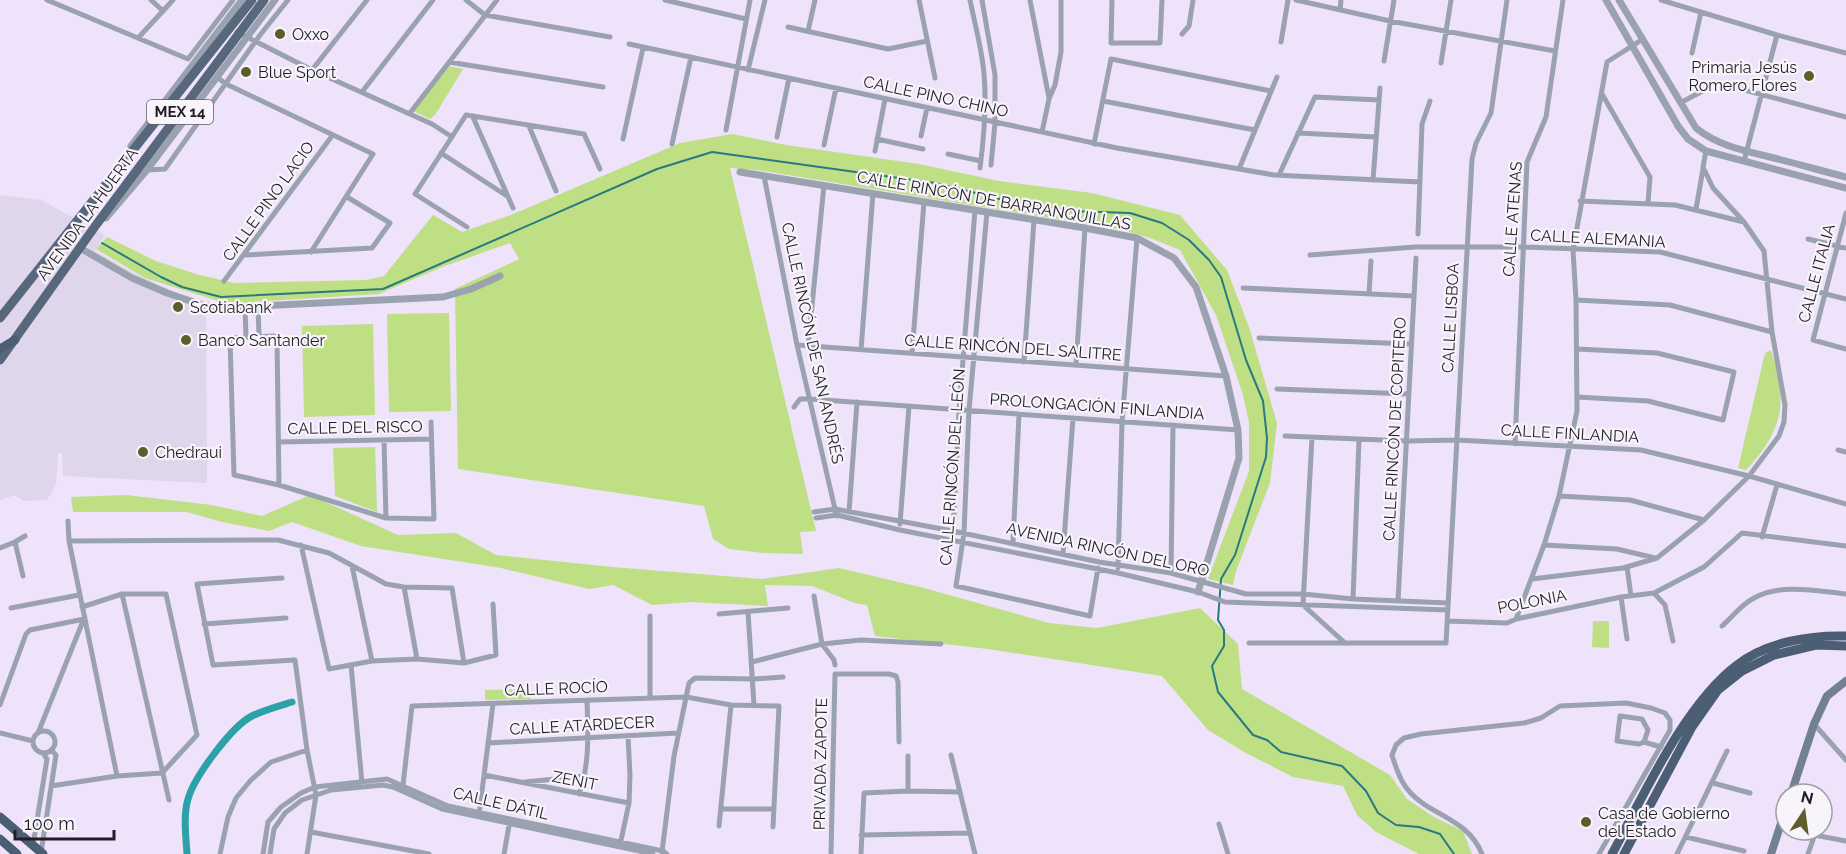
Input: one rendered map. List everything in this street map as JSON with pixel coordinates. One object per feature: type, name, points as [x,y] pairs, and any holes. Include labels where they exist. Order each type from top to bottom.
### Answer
[{"type":"highway","points":[[0,349],[15,340]]},
{"type":"highway","points":[[1612,854],[1686,722],[1717,681],[1739,663],[1779,645],[1813,638],[1846,636]]},
{"type":"highway","points":[[1624,854],[1692,727],[1718,690],[1742,671],[1774,655],[1816,645],[1846,646]]},
{"type":"highway","points":[[0,817],[42,853]]},
{"type":"highway","points":[[0,839],[8,850],[17,854]]},
{"type":"main road","name":"AVENIDA LA HUERTA","points":[[0,360],[96,225],[239,33],[245,10],[254,3],[264,0]]},
{"type":"main road","name":"AVENIDA LA HUERTA","points":[[0,318],[102,191],[239,33]]},
{"type":"main road","points":[[1795,782],[1814,724],[1827,696],[1846,681]]},
{"type":"street","points":[[46,0],[62,3],[188,59],[245,10],[275,0]]},
{"type":"street","points":[[151,0],[163,11]]},
{"type":"street","points":[[139,37],[173,0]]},
{"type":"street","points":[[147,170],[165,169],[288,0]]},
{"type":"street","points":[[312,70],[367,0]]},
{"type":"street","points":[[362,92],[433,0]]},
{"type":"street","points":[[466,0],[485,15],[610,37]]},
{"type":"street","points":[[410,114],[497,0]]},
{"type":"street","points":[[665,0],[746,19]]},
{"type":"street","points":[[726,130],[750,0]]},
{"type":"street","points":[[748,70],[765,0]]},
{"type":"street","points":[[808,31],[814,0]]},
{"type":"street","points":[[919,0],[935,78]]},
{"type":"street","points":[[948,154],[980,165],[985,120],[982,56],[970,0]]},
{"type":"street","points":[[981,0],[995,75],[995,123],[991,165]]},
{"type":"street","points":[[1030,0],[1049,99]]},
{"type":"street","points":[[1042,132],[1061,52],[1061,0]]},
{"type":"street","points":[[1112,0],[1111,43],[1160,43],[1162,0]]},
{"type":"street","points":[[1182,34],[1189,26],[1193,0]]},
{"type":"street","points":[[1281,42],[1288,0]]},
{"type":"street","points":[[1296,0],[1390,21],[1555,51]]},
{"type":"street","points":[[1340,10],[1341,0]]},
{"type":"street","points":[[1384,61],[1394,0]]},
{"type":"street","points":[[1441,63],[1451,0]]},
{"type":"street","name":"CALLE LISBOA","points":[[1345,643],[1446,643],[1472,159],[1476,143],[1491,113],[1507,0]]},
{"type":"street","name":"CALLE ATENAS","points":[[1515,444],[1527,162],[1546,117],[1563,0]]},
{"type":"street","points":[[1606,0],[1678,126],[1688,139],[1706,151],[1846,188]]},
{"type":"street","points":[[1619,0],[1696,128],[1707,137],[1747,152],[1846,177]]},
{"type":"street","points":[[1661,0],[1846,53]]},
{"type":"street","points":[[102,191],[110,173],[245,10]]},
{"type":"street","points":[[1692,54],[1701,12]]},
{"type":"street","points":[[788,27],[888,49],[927,40]]},
{"type":"street","points":[[96,225],[114,210],[218,78],[239,33],[312,70],[410,114],[452,137]]},
{"type":"street","points":[[1744,161],[1777,35]]},
{"type":"street","points":[[1516,619],[1544,545],[1559,496],[1577,411],[1573,250],[1606,62],[1642,39]]},
{"type":"street","name":"CALLE PINO CHINO","points":[[629,44],[1094,144],[1279,176],[1420,182]]},
{"type":"street","points":[[623,139],[643,48]]},
{"type":"street","points":[[672,144],[691,57]]},
{"type":"street","points":[[1094,144],[1111,59],[1271,91]]},
{"type":"street","points":[[449,62],[603,87]]},
{"type":"street","points":[[1239,169],[1277,76]]},
{"type":"street","points":[[218,78],[332,136],[373,154],[311,252]]},
{"type":"street","points":[[777,137],[789,78]]},
{"type":"street","points":[[1680,103],[1718,83],[1846,117]]},
{"type":"street","points":[[824,145],[836,88]]},
{"type":"street","points":[[1373,180],[1380,88]]},
{"type":"street","points":[[1602,94],[1650,177],[1648,203]]},
{"type":"street","points":[[1279,176],[1315,97],[1379,100]]},
{"type":"street","points":[[875,151],[885,99]]},
{"type":"street","points":[[1102,101],[1255,130]]},
{"type":"street","points":[[1418,234],[1422,124],[1430,101]]},
{"type":"street","points":[[921,136],[927,108]]},
{"type":"street","points":[[467,227],[415,194],[466,116],[584,134],[600,169]]},
{"type":"street","points":[[473,117],[513,208]]},
{"type":"street","points":[[529,126],[556,191]]},
{"type":"street","points":[[1298,134],[1376,137]]},
{"type":"street","name":"CALLE PINO LACIO","points":[[224,281],[332,136]]},
{"type":"street","points":[[877,139],[923,149]]},
{"type":"street","points":[[1696,209],[1706,151]]},
{"type":"street","points":[[441,153],[508,197]]},
{"type":"street","points":[[1532,579],[1627,567],[1657,558],[1704,520],[1749,476],[1779,436],[1784,422],[1785,405],[1772,332],[1764,251],[1744,222],[1713,188],[1703,167]]},
{"type":"street","name":"CALLE RINCÓN DE BARRANQUILLAS","points":[[740,172],[1137,238],[1174,258],[1196,286],[1226,376],[1238,430],[1239,458],[1198,592]]},
{"type":"street","name":"CALLE RINCÓN DE SAN ANDRÉS","points":[[764,176],[797,345],[836,512]]},
{"type":"street","points":[[808,346],[824,185]]},
{"type":"street","points":[[861,350],[873,193]]},
{"type":"street","points":[[245,255],[372,248],[390,223],[346,197]]},
{"type":"street","points":[[1580,201],[1648,203],[1696,209],[1744,222]]},
{"type":"street","points":[[912,353],[924,202]]},
{"type":"street","name":"CALLE RINCÓN DEL LEÓN","points":[[952,540],[959,410],[975,210]]},
{"type":"street","name":"CALLE RINCÓN DEL LEÓN","points":[[987,212],[969,411],[964,533],[956,586],[1090,616],[1098,569]]},
{"type":"street","name":"CALLE ITALIA","points":[[1846,213],[1813,340],[1846,349]]},
{"type":"street","points":[[1024,362],[1034,220]]},
{"type":"street","points":[[1076,365],[1085,228]]},
{"type":"street","points":[[1118,573],[1122,422],[1137,238]]},
{"type":"street","points":[[1808,239],[1846,248]]},
{"type":"street","name":"CALLE ALEMANIA","points":[[1310,255],[1415,247],[1523,247],[1660,252],[1846,299]]},
{"type":"street","points":[[80,248],[132,278],[167,293],[202,305],[228,310],[258,306],[443,297],[471,289],[500,276]]},
{"type":"street","name":"CALLE RINCÓN DE COPITERO","points":[[1398,601],[1416,258]]},
{"type":"street","points":[[1369,294],[1371,261]]},
{"type":"street","points":[[1243,288],[1414,296]]},
{"type":"street","points":[[1576,300],[1670,305],[1772,332]]},
{"type":"street","points":[[258,306],[259,336]]},
{"type":"street","points":[[245,308],[246,337]]},
{"type":"street","points":[[279,484],[276,337],[232,337],[229,340],[234,476],[279,484],[386,518],[434,519],[431,422]]},
{"type":"street","points":[[1259,338],[1411,344]]},
{"type":"street","name":"CALLE RINCÓN DEL SALITRE","points":[[797,345],[1226,376]]},
{"type":"street","points":[[1577,349],[1657,353],[1734,372],[1723,420],[1648,401],[1577,397]]},
{"type":"street","points":[[1277,389],[1409,394]]},
{"type":"street","points":[[794,407],[800,399],[810,399]]},
{"type":"street","name":"PROLONGACIÓN FINLANDIA","points":[[810,399],[1238,430]]},
{"type":"street","points":[[849,512],[857,402]]},
{"type":"street","points":[[900,530],[909,406]]},
{"type":"street","points":[[1012,543],[1019,414]]},
{"type":"street","points":[[1063,555],[1073,418]]},
{"type":"street","points":[[1171,573],[1173,425]]},
{"type":"street","name":"CALLE FINLANDIA","points":[[1285,436],[1359,440],[1457,440],[1570,448],[1641,450],[1749,476],[1846,504]]},
{"type":"street","points":[[1312,437],[1303,605],[1345,643]]},
{"type":"street","name":"CALLE DEL RISCO","points":[[279,442],[431,439]]},
{"type":"street","points":[[384,440],[386,518]]},
{"type":"street","points":[[1353,599],[1359,440]]},
{"type":"street","points":[[1838,450],[1846,452]]},
{"type":"street","points":[[1762,537],[1777,485]]},
{"type":"street","points":[[1559,496],[1630,500],[1704,520]]},
{"type":"street","points":[[815,515],[836,512]]},
{"type":"street","name":"AVENIDA RINCÓN DEL ORO","points":[[836,512],[849,512],[964,533],[1099,562],[1171,573],[1246,594],[1303,594],[1353,599],[1448,603]]},
{"type":"street","name":"AVENIDA RINCÓN DEL ORO","points":[[836,512],[900,530],[1118,573],[1198,592],[1225,602],[1448,610]]},
{"type":"street","points":[[68,521],[69,541],[117,776]]},
{"type":"street","points":[[1673,641],[1665,604],[1654,593],[1704,567],[1742,533],[1846,546]]},
{"type":"street","points":[[0,548],[25,536]]},
{"type":"street","points":[[69,541],[278,540],[329,553],[386,584],[404,587],[452,588],[464,663]]},
{"type":"street","points":[[15,542],[23,576]]},
{"type":"street","points":[[301,545],[329,669],[372,661],[417,659],[464,663],[496,655],[494,604]]},
{"type":"street","points":[[1544,545],[1617,549],[1657,558]]},
{"type":"street","points":[[1098,569],[1099,562]]},
{"type":"street","points":[[352,566],[372,661]]},
{"type":"street","points":[[1627,567],[1631,596]]},
{"type":"street","points":[[282,578],[197,584],[213,665],[295,660],[307,750],[316,795],[307,854]]},
{"type":"street","points":[[404,587],[417,659]]},
{"type":"street","points":[[1722,626],[1753,598],[1772,591],[1798,589],[1846,594]]},
{"type":"street","name":"POLONIA","points":[[1447,621],[1507,623],[1516,619],[1621,597],[1654,593]]},
{"type":"street","points":[[51,786],[117,776],[162,773],[197,735],[166,594],[122,594],[82,607]]},
{"type":"street","points":[[122,594],[169,800]]},
{"type":"street","points":[[11,608],[80,595]]},
{"type":"street","points":[[814,596],[822,644],[835,665]]},
{"type":"street","points":[[1621,597],[1627,639]]},
{"type":"street","points":[[719,614],[788,608]]},
{"type":"street","points":[[748,612],[754,705]]},
{"type":"street","points":[[650,616],[650,697]]},
{"type":"street","points":[[204,624],[286,618]]},
{"type":"street","points":[[0,705],[26,634],[30,630],[84,619]]},
{"type":"street","points":[[33,741],[84,619]]},
{"type":"street","points":[[752,662],[822,644],[861,640],[941,644]]},
{"type":"street","points":[[1249,643],[1345,643]]},
{"type":"street","points":[[351,665],[362,784]]},
{"type":"street","name":"PRIVADA ZAPOTE","points":[[831,854],[835,674],[896,676],[899,742]]},
{"type":"street","points":[[664,853],[674,756],[689,683],[694,678],[783,677]]},
{"type":"street","name":"CALLE ROCÍO","points":[[403,785],[412,706],[686,697],[731,705],[779,706],[773,809]]},
{"type":"street","points":[[579,794],[586,776],[587,700]]},
{"type":"street","points":[[1482,854],[1477,842],[1462,826],[1429,806],[1406,786],[1392,755],[1396,745],[1404,738],[1421,734],[1524,723],[1541,718],[1560,706],[1626,703],[1665,713],[1671,720],[1671,730],[1599,854]]},
{"type":"street","points":[[479,815],[494,704]]},
{"type":"street","points":[[719,826],[731,705]]},
{"type":"street","points":[[1644,742],[1648,730],[1642,719],[1620,716],[1617,741],[1639,744],[1644,742],[1661,747]]},
{"type":"street","points":[[1814,724],[1846,760]]},
{"type":"street","points":[[38,733],[45,731],[54,737],[55,744],[51,750],[43,753]]},
{"type":"street","points":[[0,733],[33,741]]},
{"type":"street","name":"CALLE ATARDECER","points":[[488,743],[678,733]]},
{"type":"street","points":[[620,845],[629,803],[628,736]]},
{"type":"street","points":[[33,741],[37,750],[47,759],[33,845]]},
{"type":"street","points":[[42,853],[56,755],[51,750]]},
{"type":"street","points":[[220,854],[228,817],[236,798],[251,780],[271,762],[307,750]]},
{"type":"street","points":[[1677,854],[1727,751]]},
{"type":"street","points":[[951,755],[975,854]]},
{"type":"street","points":[[908,756],[908,791]]},
{"type":"street","name":"ZENIT","points":[[484,775],[629,803]]},
{"type":"street","name":"ZENIT","points":[[517,782],[586,776]]},
{"type":"street","name":"CALLE DÁTIL","points":[[270,854],[274,829],[285,813],[303,800],[331,790],[387,779],[448,806],[479,815]]},
{"type":"street","points":[[1713,783],[1750,793]]},
{"type":"street","name":"CALLE DÁTIL","points":[[262,854],[268,822],[281,807],[301,793],[315,787],[362,784],[393,787],[442,809],[664,853]]},
{"type":"street","points":[[861,854],[864,793],[959,792]]},
{"type":"street","points":[[41,796],[50,797]]},
{"type":"street","points":[[721,809],[773,809],[773,827]]},
{"type":"street","points":[[504,854],[510,821]]},
{"type":"street","points":[[1219,824],[1228,854]]},
{"type":"street","points":[[310,832],[429,854]]},
{"type":"street","points":[[861,835],[969,833]]},
{"type":"street","points":[[1808,854],[1812,834],[1846,842]]},
{"type":"street","points":[[1686,837],[1744,851]]},
{"type":"street","name":"CALLE DÁTIL","points":[[620,845],[653,854]]},
{"type":"street","points":[[1721,854],[1724,845]]},
{"type":"shaded area","points":[[0,195],[41,200],[105,235],[95,251],[177,293],[206,302],[207,483],[63,476],[62,453],[58,453],[56,484],[47,500],[24,501],[15,495],[0,500],[0,422],[7,426],[0,421]]},
{"type":"green space","points":[[448,66],[463,69],[435,115],[430,119],[413,111]]},
{"type":"green space","points":[[732,134],[786,145],[919,164],[999,181],[1092,193],[1180,215],[1227,270],[1249,327],[1277,423],[1270,483],[1236,571],[1233,585],[1208,579],[1249,471],[1249,423],[1243,395],[1216,315],[1180,250],[1123,230],[757,170],[730,168],[816,531],[800,532],[803,554],[729,549],[713,539],[704,506],[458,469],[455,289],[519,259],[510,243],[442,267],[379,294],[231,305],[145,278],[96,249],[107,237],[156,261],[234,283],[366,280],[384,276],[433,215],[462,232],[511,215],[680,143]]},
{"type":"green space","points":[[449,313],[451,411],[389,412],[387,314]]},
{"type":"green space","points":[[373,324],[375,415],[304,417],[302,326]]},
{"type":"green space","points":[[1771,350],[1780,385],[1779,414],[1768,441],[1746,470],[1738,468],[1765,353]]},
{"type":"green space","points":[[375,447],[377,512],[335,496],[333,448]]},
{"type":"green space","points":[[126,495],[212,505],[262,516],[310,495],[398,535],[456,533],[496,555],[612,567],[762,579],[839,568],[924,588],[1049,623],[1097,628],[1200,608],[1238,644],[1242,689],[1390,775],[1407,799],[1434,817],[1463,831],[1472,854],[1419,854],[1376,832],[1357,815],[1343,786],[1293,777],[1244,752],[1208,730],[1162,676],[988,649],[875,636],[867,605],[855,603],[812,586],[765,585],[768,606],[690,602],[652,605],[613,585],[589,589],[501,568],[361,546],[292,522],[269,531],[222,522],[187,512],[73,512],[71,497]]},
{"type":"green space","points":[[1593,621],[1609,621],[1609,648],[1592,647]]},
{"type":"green space","points":[[530,689],[530,699],[485,700],[485,690]]},
{"type":"waterway","points":[[102,243],[182,287],[221,297],[383,289],[657,169],[712,152],[935,183],[1012,202],[1071,211],[1130,213],[1162,223],[1189,240],[1209,260],[1221,277],[1246,360],[1263,401],[1267,438],[1266,457],[1235,555],[1221,579],[1218,620],[1224,630],[1224,646],[1212,666],[1218,692],[1253,735],[1267,740],[1281,752],[1342,766],[1366,791],[1378,813],[1396,825],[1419,827],[1440,834],[1454,854]]},
{"type":"waterway","points":[[187,854],[186,806],[206,766],[234,730],[252,716],[292,702]]},
{"type":"place","name":"Oxxo","points":[[280,34]]},
{"type":"place","name":"Blue Sport","points":[[246,72]]},
{"type":"place","name":"Primaria Jesús Romero Flores","points":[[1809,76]]},
{"type":"place","name":"Scotiabank","points":[[178,307]]},
{"type":"place","name":"Banco Santander","points":[[186,340]]},
{"type":"place","name":"Chedraui","points":[[143,452]]},
{"type":"place","name":"Casa de Gobierno del Estado","points":[[1586,822]]}]
